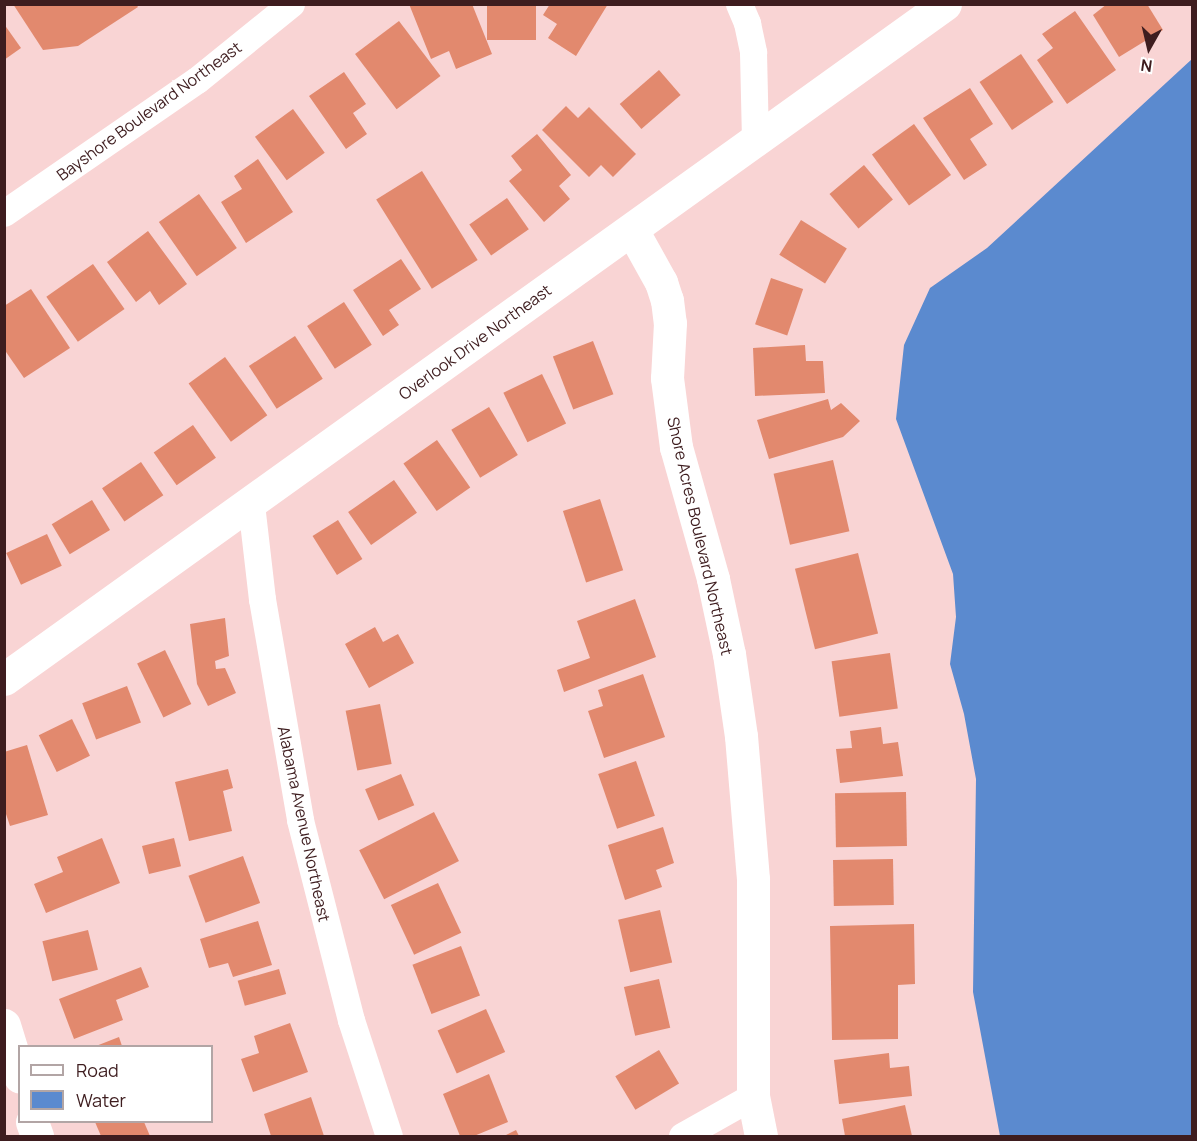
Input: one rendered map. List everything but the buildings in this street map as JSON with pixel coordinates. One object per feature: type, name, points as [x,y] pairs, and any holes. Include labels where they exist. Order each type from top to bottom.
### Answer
[{"type":"street","name":"Bayshore Boulevard Northeast","points":[[4,213],[196,80],[291,4]]},
{"type":"street","points":[[739,4],[747,23],[753,52],[755,141]]},
{"type":"street","name":"Overlook Drive Northeast","points":[[4,679],[945,4]]},
{"type":"street","name":"Shore Acres Boulevard Northeast","points":[[632,230],[661,282],[667,300],[670,323],[667,378],[676,447],[713,579],[729,654],[741,736],[753,879],[753,1096],[761,1137]]},
{"type":"street","name":"Alabama Avenue Northeast","points":[[251,504],[262,599],[300,820],[351,1020],[389,1137]]},
{"type":"street","points":[[4,1025],[18,1070]]},
{"type":"street","points":[[682,1137],[753,1096]]},
{"type":"water","points":[[1192,59],[1192,1136],[1000,1136],[973,992],[976,779],[964,714],[950,664],[956,617],[953,574],[896,419],[904,345],[930,288],[987,248]]}]
